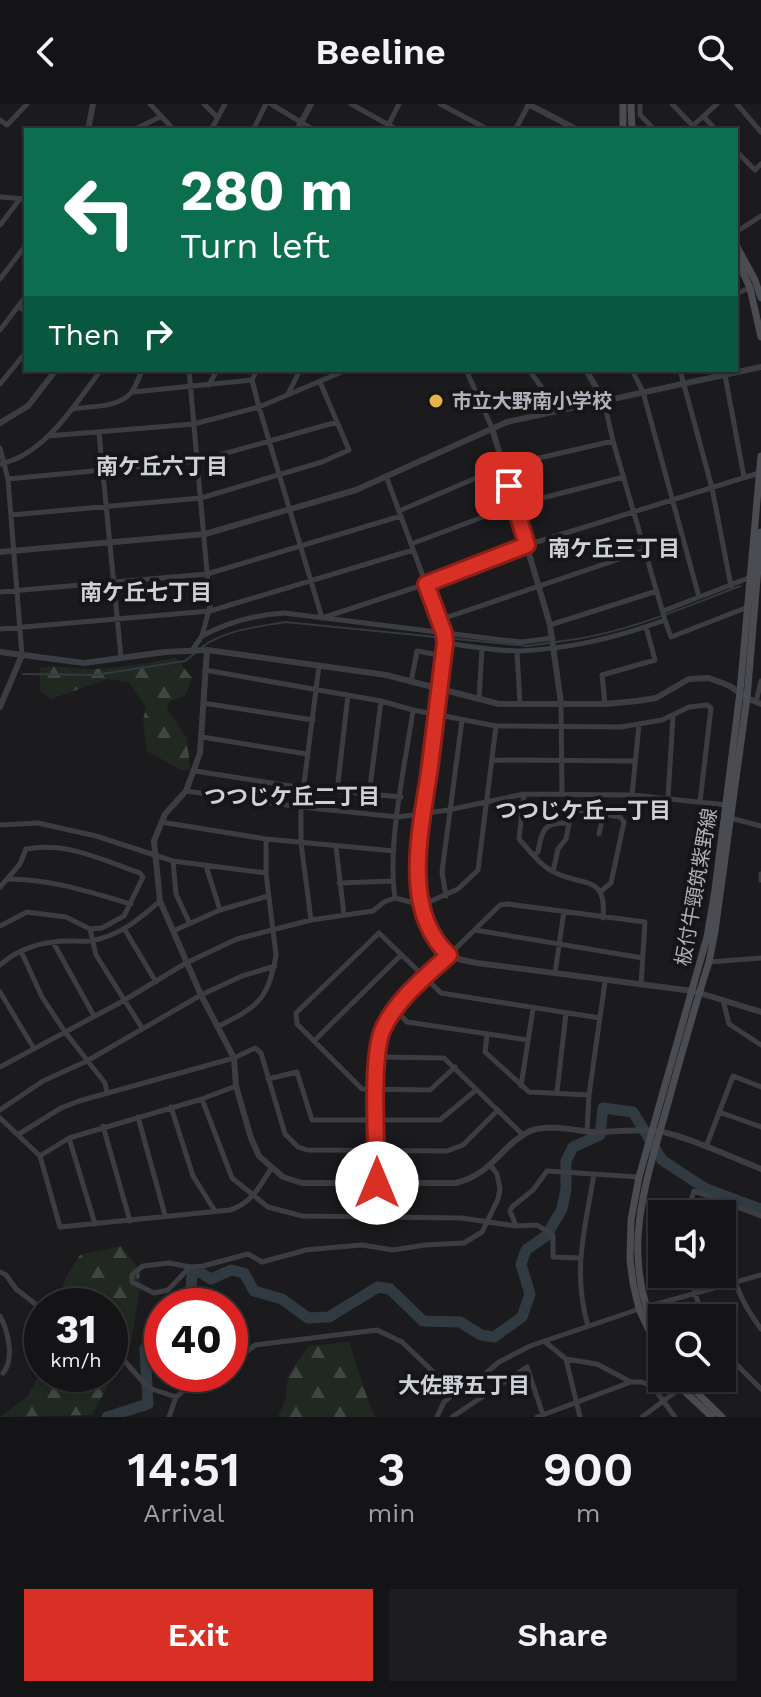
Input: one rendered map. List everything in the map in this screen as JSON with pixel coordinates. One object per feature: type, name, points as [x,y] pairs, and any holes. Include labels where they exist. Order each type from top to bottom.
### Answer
[{"type":"main road","points":[[623,104],[623,128]]},
{"type":"main road","points":[[631,104],[632,128]]},
{"type":"main road","points":[[738,248],[754,287],[761,337]]},
{"type":"main road","points":[[738,260],[761,298]]},
{"type":"main road","name":"板付牛頸筑紫野線","points":[[696,992],[709,962],[720,905],[728,818],[726,805],[740,692],[761,456]]},
{"type":"main road","name":"板付牛頸筑紫野線","points":[[648,1319],[642,1308],[636,1252],[639,1212],[656,1131],[696,992],[707,937],[747,698],[761,532]]},
{"type":"main road","name":"板付牛頸筑紫野線","points":[[648,1323],[630,1260],[631,1220],[639,1177],[656,1131]]},
{"type":"main road","points":[[691,1392],[712,1417]]},
{"type":"main road","points":[[693,1392],[722,1417]]},
{"type":"street","points":[[0,120],[7,125],[27,104]]},
{"type":"street","points":[[88,128],[93,104]]},
{"type":"street","points":[[150,104],[172,128]]},
{"type":"street","points":[[204,104],[217,117]]},
{"type":"street","points":[[212,128],[225,104]]},
{"type":"street","points":[[254,128],[268,104],[299,126],[311,104]]},
{"type":"street","points":[[351,104],[387,127],[399,104]]},
{"type":"street","points":[[440,104],[485,128]]},
{"type":"street","points":[[516,128],[528,104],[574,128]]},
{"type":"street","points":[[640,104],[640,115],[653,128]]},
{"type":"street","points":[[672,104],[691,128],[715,105]]},
{"type":"street","points":[[737,104],[761,132]]},
{"type":"street","points":[[137,128],[160,117]]},
{"type":"street","points":[[704,117],[714,128]]},
{"type":"street","points":[[738,153],[755,170],[761,164]]},
{"type":"street","points":[[0,197],[23,199]]},
{"type":"street","points":[[0,225],[23,199]]},
{"type":"street","points":[[738,231],[761,216]]},
{"type":"street","points":[[0,279],[24,248]]},
{"type":"street","points":[[20,253],[24,256]]},
{"type":"street","points":[[738,293],[754,287]]},
{"type":"street","points":[[0,330],[24,298]]},
{"type":"street","points":[[18,306],[24,310]]},
{"type":"street","points":[[0,384],[24,354]]},
{"type":"street","points":[[738,370],[761,367]]},
{"type":"street","points":[[0,423],[28,406],[54,372]]},
{"type":"street","points":[[3,463],[48,436],[100,372]]},
{"type":"street","points":[[133,392],[142,372]]},
{"type":"street","points":[[189,372],[210,611],[202,636],[193,649]]},
{"type":"street","points":[[209,385],[216,372]]},
{"type":"street","points":[[256,372],[252,380],[259,407],[322,618]]},
{"type":"street","points":[[287,396],[299,372]]},
{"type":"street","points":[[48,436],[194,424],[259,407],[320,382],[335,372]]},
{"type":"street","points":[[467,372],[492,428],[553,638],[563,727],[562,793]]},
{"type":"street","points":[[530,372],[558,410]]},
{"type":"street","points":[[587,372],[604,401],[671,637],[748,607]]},
{"type":"street","points":[[633,372],[643,392],[699,597]]},
{"type":"street","points":[[681,372],[712,488],[731,586]]},
{"type":"street","points":[[0,552],[205,534],[356,490],[492,428],[724,372],[744,477]]},
{"type":"street","points":[[71,410],[114,404],[133,392],[252,380]]},
{"type":"street","points":[[11,515],[201,498],[322,462],[349,450],[320,382]]},
{"type":"street","points":[[8,479],[198,461],[337,422]]},
{"type":"street","points":[[99,433],[121,657]]},
{"type":"street","points":[[0,592],[207,574],[301,547],[400,513],[504,466],[613,441]]},
{"type":"street","points":[[0,448],[8,479],[22,655],[0,707]]},
{"type":"street","points":[[322,618],[426,584],[527,545],[759,473]]},
{"type":"street","points":[[386,476],[445,643],[418,862],[422,905],[430,934],[449,955],[477,963],[696,992],[761,1012]]},
{"type":"street","points":[[0,629],[210,611],[412,547],[515,505],[624,477]]},
{"type":"street","points":[[439,620],[646,550]]},
{"type":"street","points":[[663,611],[751,577]]},
{"type":"street","points":[[550,625],[657,591]]},
{"type":"street","points":[[202,636],[221,626],[284,613],[522,642],[553,638]]},
{"type":"street","points":[[445,643],[517,651],[554,648],[625,635],[665,620]]},
{"type":"street","points":[[605,704],[602,675],[655,660],[646,627]]},
{"type":"street","points":[[479,699],[482,648]]},
{"type":"street","points":[[0,652],[84,663],[193,649],[207,650],[386,675],[479,699],[520,704],[605,704],[656,698],[697,677],[709,678],[758,703],[761,681]]},
{"type":"street","points":[[207,650],[202,737],[195,771],[186,791],[161,822],[154,841],[154,856],[160,901],[201,995],[234,1058],[236,1086],[251,1138],[259,1156],[271,1169],[302,1183],[456,1183],[472,1179],[491,1166],[514,1141],[535,1129],[619,1133],[656,1131],[761,1169]]},
{"type":"street","points":[[411,683],[417,651],[443,657]]},
{"type":"street","points":[[517,651],[520,704]]},
{"type":"street","points":[[311,920],[301,843],[301,807],[319,666]]},
{"type":"street","points":[[205,670],[381,701],[496,726],[595,729],[639,725],[674,715],[689,707],[707,705],[711,708],[700,802]]},
{"type":"street","points":[[337,791],[348,695]]},
{"type":"street","points":[[369,795],[381,701]]},
{"type":"street","points":[[202,703],[313,720]]},
{"type":"street","points":[[395,898],[394,851],[413,710]]},
{"type":"street","points":[[668,798],[674,715]]},
{"type":"street","points":[[446,896],[442,872],[462,720]]},
{"type":"street","points":[[632,795],[639,725]]},
{"type":"street","points":[[0,1056],[2,1065],[123,1001],[186,963],[237,939],[311,920],[373,911],[395,898],[422,905],[446,896],[478,870],[496,726]]},
{"type":"street","points":[[202,737],[307,754]]},
{"type":"street","points":[[492,760],[635,761]]},
{"type":"street","points":[[195,771],[304,788],[401,797]]},
{"type":"street","points":[[186,791],[398,817],[423,815],[524,794],[632,795],[726,805]]},
{"type":"street","points":[[524,794],[519,839],[553,872],[585,881],[601,891],[603,918]]},
{"type":"street","points":[[553,872],[558,849],[566,839],[571,813],[576,810],[620,817],[624,822],[611,883],[601,891]]},
{"type":"street","points":[[599,834],[603,816]]},
{"type":"street","points":[[728,818],[761,826]]},
{"type":"street","points":[[161,822],[266,839],[394,851]]},
{"type":"street","points":[[534,855],[538,852],[545,828],[553,822],[568,823]]},
{"type":"street","points":[[0,825],[38,823],[65,828],[173,861],[266,873]]},
{"type":"street","points":[[217,1027],[251,1009],[263,998],[275,966],[266,873],[266,839]]},
{"type":"street","points":[[0,887],[20,864],[26,849],[45,845],[69,848],[140,873],[143,877],[124,916],[102,928],[90,929],[66,917],[27,912],[0,926]]},
{"type":"street","points":[[336,847],[344,915]]},
{"type":"street","points":[[173,861],[176,894],[189,922]]},
{"type":"street","points":[[206,866],[220,910]]},
{"type":"street","points":[[8,879],[31,879],[65,885],[131,904]]},
{"type":"street","points":[[339,883],[393,881]]},
{"type":"street","points":[[173,931],[220,910],[268,896]]},
{"type":"street","points":[[0,965],[9,957],[43,942],[92,941],[125,930],[160,901]]},
{"type":"street","points":[[379,1217],[377,1091],[382,1030],[395,1009],[424,978],[500,905],[645,922],[641,985]]},
{"type":"street","points":[[555,973],[564,911]]},
{"type":"street","points":[[90,929],[96,955],[142,1028]]},
{"type":"street","points":[[125,930],[156,982]]},
{"type":"street","points":[[474,930],[643,958]]},
{"type":"street","points":[[455,1067],[430,1090],[362,1089],[297,1024],[296,1013],[379,933],[441,993],[600,1018]]},
{"type":"street","points":[[53,942],[94,1016]]},
{"type":"street","points":[[21,951],[42,997],[105,1083],[107,1093]]},
{"type":"street","points":[[314,1041],[401,955]]},
{"type":"street","points":[[709,962],[761,958]]},
{"type":"street","points":[[0,1110],[43,1081],[87,1061],[201,995],[242,976],[275,966]]},
{"type":"street","points":[[588,1131],[589,1095],[605,982]]},
{"type":"street","points":[[0,992],[33,1047]]},
{"type":"street","points":[[723,1000],[729,1024],[761,1045]]},
{"type":"street","points":[[395,1009],[407,1022],[528,1040]]},
{"type":"street","points":[[521,1086],[533,1009]]},
{"type":"street","points":[[557,1092],[566,1013]]},
{"type":"street","points":[[487,1036],[485,1052],[529,1092],[589,1095]]},
{"type":"street","points":[[19,1134],[61,1108],[234,1058],[255,1048],[259,1049],[285,1134],[298,1147],[307,1150],[377,1152],[456,1149],[498,1110]]},
{"type":"street","points":[[378,1057],[444,1058],[523,1135]]},
{"type":"street","points":[[268,1079],[297,1072],[312,1120],[440,1120],[476,1090]]},
{"type":"street","points":[[706,1148],[733,1076],[761,1087]]},
{"type":"street","points":[[40,1156],[69,1138],[236,1086]]},
{"type":"street","points":[[202,1099],[232,1178],[253,1197],[279,1211],[302,1216],[489,1220],[516,1226],[537,1225],[553,1235],[553,1257],[580,1258]]},
{"type":"street","points":[[171,1107],[193,1176],[216,1211]]},
{"type":"street","points":[[719,1112],[761,1127]]},
{"type":"street","points":[[138,1117],[165,1215]]},
{"type":"street","points":[[0,1118],[40,1156],[60,1227],[216,1211],[243,1205],[253,1197],[271,1169]]},
{"type":"street","points":[[103,1126],[130,1221]]},
{"type":"street","points":[[69,1138],[95,1224]]},
{"type":"street","points":[[190,1267],[168,1290],[154,1293],[132,1282],[132,1275],[143,1266],[169,1263],[203,1266],[248,1254],[262,1262],[306,1250],[362,1245],[393,1250],[464,1243],[482,1232],[500,1189],[497,1174],[491,1166]]},
{"type":"street","points":[[516,1226],[510,1211],[512,1207],[533,1190],[544,1173],[639,1177]]},
{"type":"street","points":[[588,1326],[580,1297],[580,1258],[594,1174]]},
{"type":"street","points":[[691,1200],[694,1191],[718,1200]]},
{"type":"street","points":[[736,1207],[761,1216]]},
{"type":"street","points":[[0,1272],[24,1295]]},
{"type":"street","points":[[736,1282],[761,1275]]},
{"type":"street","points":[[736,1286],[761,1329]]},
{"type":"street","points":[[693,1288],[698,1304]]},
{"type":"street","points":[[437,1417],[444,1402],[457,1390],[484,1375],[506,1357],[543,1341],[642,1308],[718,1288]]},
{"type":"street","points":[[0,1316],[9,1350],[7,1368],[3,1373]]},
{"type":"street","points":[[248,1351],[255,1345],[377,1330],[402,1342],[443,1381],[457,1390]]},
{"type":"street","points":[[543,1341],[566,1359],[597,1364],[631,1382]]},
{"type":"street","points":[[566,1359],[580,1417]]},
{"type":"street","points":[[736,1364],[761,1389]]},
{"type":"street","points":[[128,1365],[152,1389],[176,1397]]},
{"type":"street","points":[[452,1417],[527,1367],[540,1416],[631,1382],[642,1382],[653,1387],[675,1417]]},
{"type":"street","points":[[169,1417],[176,1397],[182,1392]]},
{"type":"street","points":[[642,1417],[674,1392]]},
{"type":"green space","points":[[176,658],[192,678],[185,696],[169,701],[167,709],[187,738],[190,769],[181,770],[147,751],[143,720],[146,708],[129,682],[108,679],[51,699],[40,691],[40,668],[103,668]]},
{"type":"green space","points":[[121,1246],[139,1268],[140,1287],[128,1348],[128,1288],[63,1288],[80,1255]]},
{"type":"green space","points":[[349,1342],[375,1417],[278,1417],[286,1398],[288,1375],[309,1346]]},
{"type":"green space","points":[[30,1392],[104,1392],[92,1415],[0,1417]]},
{"type":"waterway","points":[[556,642],[604,634],[740,586]]},
{"type":"waterway","points":[[202,647],[231,633],[285,622],[527,646],[549,643]]},
{"type":"waterway","points":[[23,674],[95,675],[185,661],[194,654]]},
{"type":"waterway","points":[[191,1288],[192,1274],[198,1271],[211,1279],[231,1270],[244,1273],[254,1291],[282,1299],[308,1318],[329,1317],[378,1287],[390,1289],[423,1321],[460,1322],[481,1335],[494,1337],[522,1317],[530,1294],[521,1264],[526,1250],[546,1236],[562,1209],[566,1161],[573,1147],[600,1135],[603,1108],[633,1112],[662,1160],[706,1189],[761,1209]]},
{"type":"waterway","points":[[107,1417],[148,1404],[147,1392]]},
{"type":"place","name":"市立大野南小学校","points":[[436,401]]},
{"type":"district","name":"南ケ丘六丁目","points":[[162,466]]},
{"type":"district","name":"南ケ丘三丁目","points":[[614,548]]},
{"type":"district","name":"南ケ丘七丁目","points":[[146,592]]},
{"type":"district","name":"つつじケ丘二丁目","points":[[292,796]]},
{"type":"district","name":"つつじケ丘一丁目","points":[[583,810]]},
{"type":"district","name":"大佐野五丁目","points":[[464,1385]]},
{"type":"route","points":[[377,1183],[378,1057],[382,1030],[395,1009],[449,955],[430,934],[424,915],[418,862],[445,643],[426,584],[527,545],[509,486]]}]
